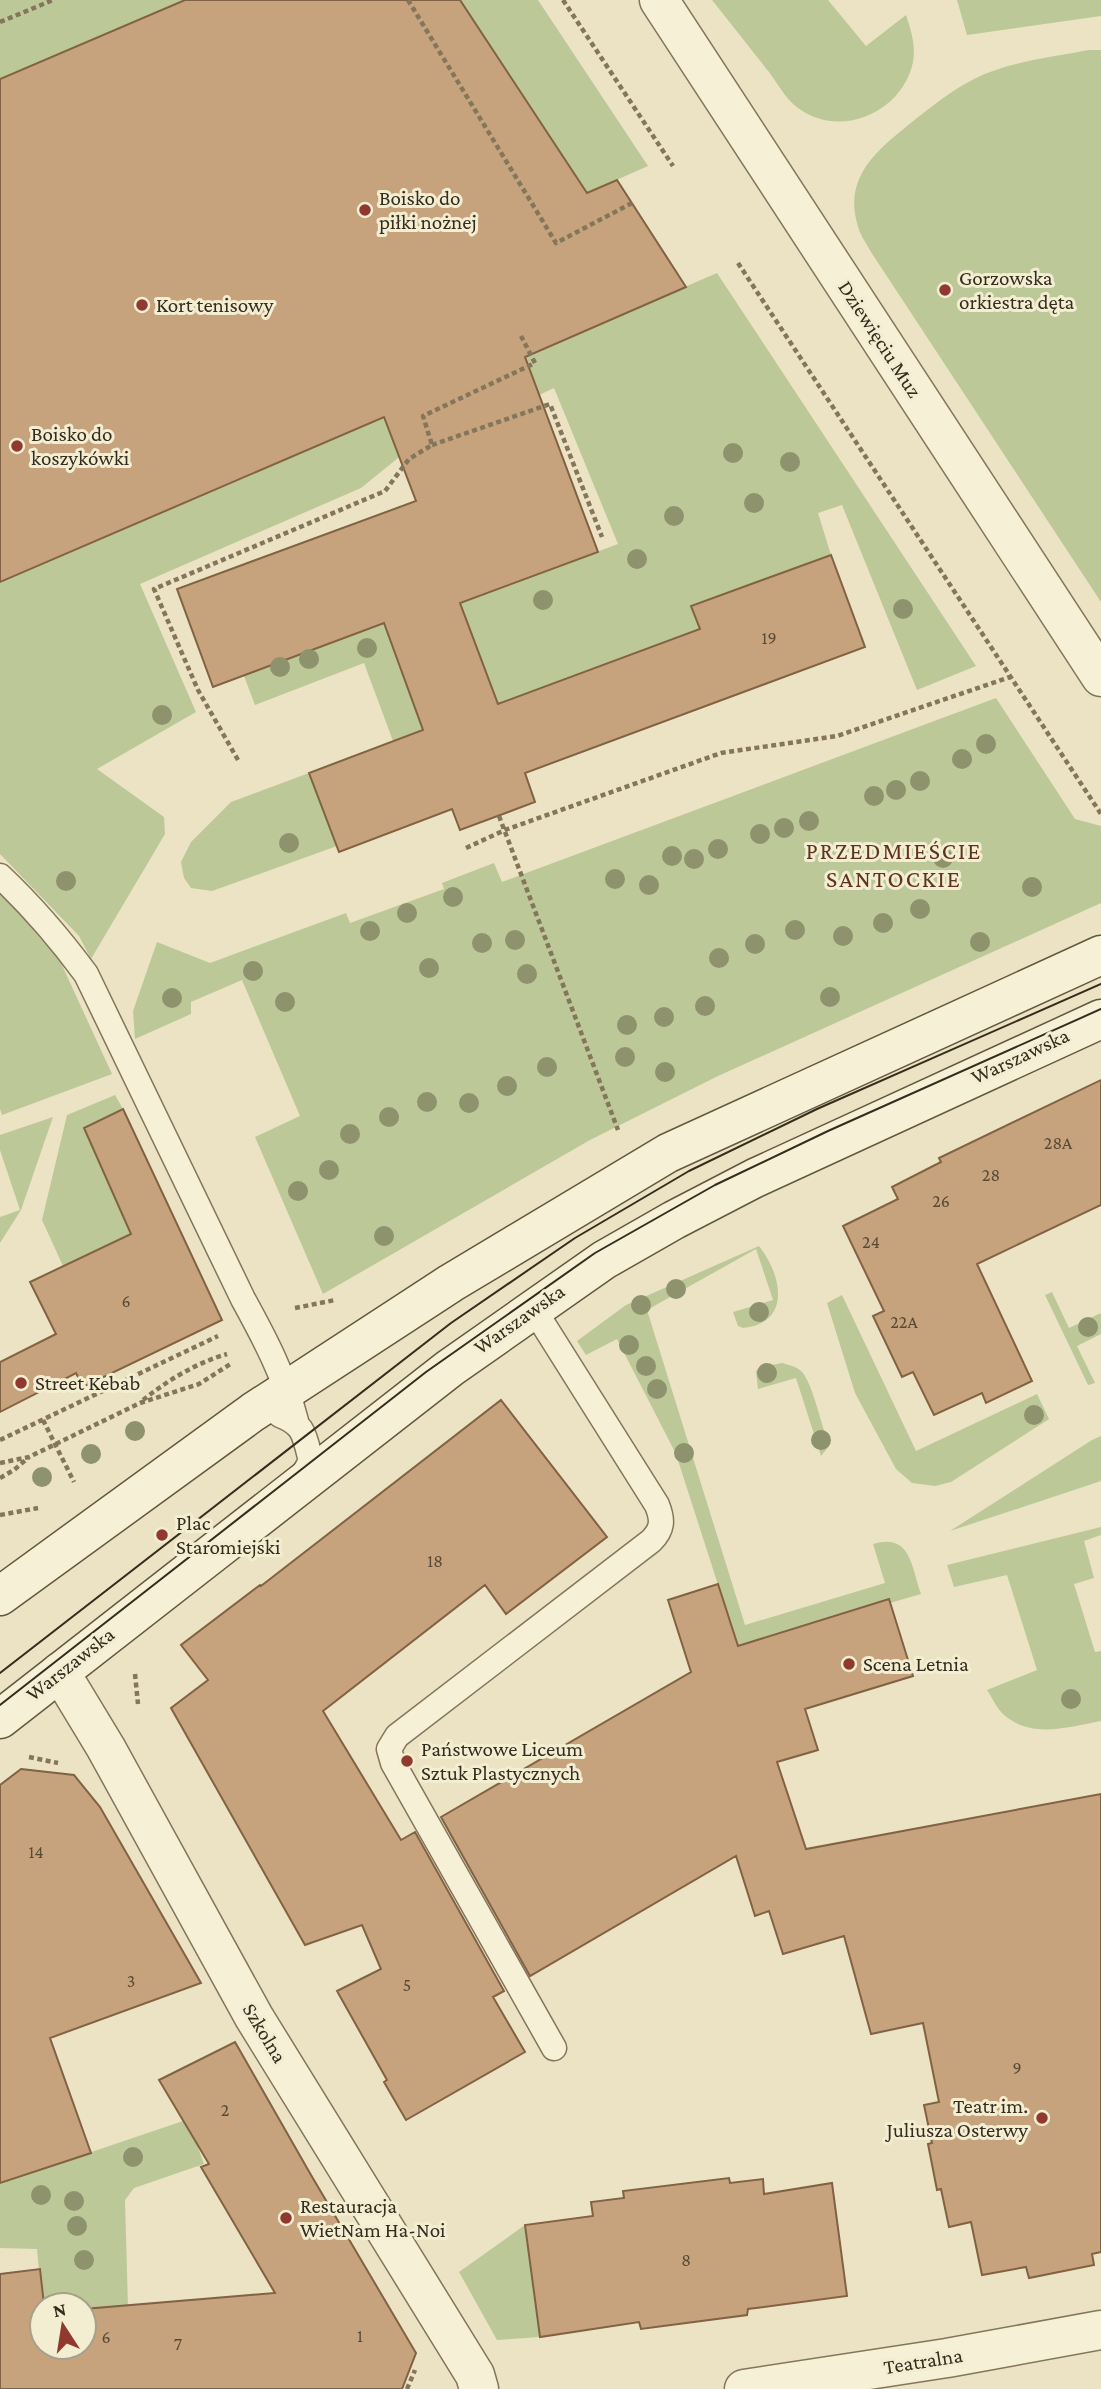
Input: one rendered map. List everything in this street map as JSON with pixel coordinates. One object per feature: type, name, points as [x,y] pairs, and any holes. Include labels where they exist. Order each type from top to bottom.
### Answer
[{"type":"main road","name":"Dziewięciu Muz","points":[[659,0],[1101,677]]},
{"type":"main road","points":[[0,1596],[253,1412],[292,1406],[451,1283],[668,1153],[1101,955]]},
{"type":"main road","name":"Warszawska","points":[[0,1719],[450,1368],[604,1260],[732,1190],[1101,1019]]},
{"type":"main road","name":"Szkolna","points":[[60,1672],[106,1748],[254,2017],[475,2375],[479,2389]]},
{"type":"main road","name":"Teatralna","points":[[744,2389],[935,2360],[1101,2330]]},
{"type":"lane","points":[[0,876],[57,935],[86,974],[266,1339],[305,1437],[311,1461],[296,1488]]},
{"type":"lane","points":[[533,1308],[657,1505],[662,1524],[652,1541],[397,1736],[389,1749],[393,1763],[554,2048]]},
{"type":"path","points":[[0,22],[53,0]]},
{"type":"path","points":[[408,0],[556,243],[632,203]]},
{"type":"path","points":[[563,0],[673,166]]},
{"type":"path","points":[[737,263],[1101,814]]},
{"type":"path","points":[[432,445],[423,416],[535,363],[520,336]]},
{"type":"path","points":[[238,760],[198,690],[154,589],[385,491],[409,459],[432,445],[550,404],[602,537]]},
{"type":"path","points":[[466,848],[505,830],[721,753],[837,736],[1010,677]]},
{"type":"path","points":[[499,816],[620,1137]]},
{"type":"path","points":[[0,1440],[254,1319],[342,1298]]},
{"type":"path","points":[[140,1403],[162,1385],[192,1368],[232,1352]]},
{"type":"path","points":[[0,1463],[29,1457],[140,1403],[199,1384],[235,1360]]},
{"type":"path","points":[[43,1420],[73,1481]]},
{"type":"path","points":[[0,1478],[29,1457]]},
{"type":"path","points":[[0,1515],[28,1509]]},
{"type":"green space","points":[[0,0],[185,0],[0,79]]},
{"type":"green space","points":[[460,0],[538,0],[648,166],[587,193]]},
{"type":"green space","points":[[712,0],[828,0],[866,46],[906,15],[914,50],[907,79],[898,94],[885,106],[870,114],[854,120],[820,119],[804,112],[788,99]]},
{"type":"green space","points":[[957,0],[1101,0],[1101,16],[967,35]]},
{"type":"green space","points":[[1089,50],[1101,50],[1101,602],[871,252],[859,230],[854,206],[860,177],[877,153],[950,93],[1001,68]]},
{"type":"green space","points":[[717,273],[976,666],[917,690],[842,505],[818,513],[831,555],[692,606],[700,629],[498,704],[460,603],[618,544],[554,388],[491,418],[414,445],[361,488],[140,584],[196,712],[97,769],[164,817],[165,834],[91,959],[79,936],[0,854],[0,582]]},
{"type":"green space","points":[[384,623],[423,730],[393,741],[364,663],[255,705],[244,676]]},
{"type":"green space","points":[[996,698],[1075,819],[1101,826],[1101,903],[718,1076],[590,1140],[323,1294],[255,1137],[300,1116],[242,980],[191,1002],[191,1014],[135,1039],[133,1011],[157,942],[210,963],[346,913],[350,923],[444,889],[442,883],[494,863],[502,882]]},
{"type":"green space","points":[[309,773],[337,846],[212,891],[191,888],[184,878],[181,862],[191,842],[231,802]]},
{"type":"green space","points":[[0,891],[61,963],[112,1074],[2,1115],[0,1109]]},
{"type":"green space","points":[[115,1095],[123,1109],[85,1128],[131,1234],[63,1266],[42,1220],[67,1115]]},
{"type":"green space","points":[[53,1117],[21,1210],[0,1243],[0,1217],[20,1210],[0,1150],[0,1135]]},
{"type":"green space","points":[[759,1246],[773,1270],[778,1296],[776,1308],[759,1324],[743,1328],[738,1326],[733,1312],[773,1300],[756,1249],[647,1310],[745,1625],[885,1583],[873,1544],[895,1543],[908,1554],[921,1594],[890,1603],[888,1599],[738,1647],[676,1454],[617,1339],[586,1355],[577,1341],[626,1305]]},
{"type":"green space","points":[[1052,1292],[1069,1328],[1101,1313],[1101,1334],[1077,1346],[1095,1383],[1088,1385],[1045,1295]]},
{"type":"green space","points":[[842,1295],[916,1451],[1037,1394],[1049,1419],[951,1482],[935,1486],[912,1483],[896,1469],[855,1393],[827,1303]]},
{"type":"green space","points":[[782,1363],[800,1370],[810,1386],[829,1446],[821,1456],[796,1378],[758,1389],[756,1371],[760,1367]]},
{"type":"green space","points":[[1101,1436],[1101,1481],[950,1531],[1092,1440]]},
{"type":"green space","points":[[1101,1527],[1101,1535],[1084,1541],[1094,1578],[1074,1584],[1095,1652],[1101,1651],[1101,1721],[1063,1728],[1037,1729],[1013,1721],[1002,1713],[987,1690],[1037,1670],[1007,1575],[954,1587],[947,1565]]},
{"type":"green space","points":[[183,2121],[196,2142],[204,2164],[134,2188],[125,2200],[128,2308],[98,2312],[98,2291],[41,2291],[37,2249],[0,2248],[0,2183]]},
{"type":"green space","points":[[525,2225],[540,2337],[497,2340],[459,2272]]},
{"type":"building","points":[[185,0],[460,0],[587,193],[617,180],[686,287],[525,357],[598,552],[460,603],[498,704],[700,629],[691,606],[831,555],[865,647],[525,773],[535,802],[460,830],[452,809],[339,852],[309,773],[423,730],[384,623],[213,687],[177,589],[416,501],[384,417],[0,582],[0,79]]},
{"type":"building","points":[[1101,1080],[1101,1205],[977,1264],[1032,1381],[986,1403],[982,1393],[934,1415],[913,1372],[902,1377],[873,1316],[884,1311],[843,1226],[898,1199],[892,1187],[941,1162],[939,1158]]},
{"type":"building","points":[[123,1109],[222,1320],[83,1387],[76,1373],[0,1412],[0,1362],[56,1334],[30,1282],[131,1234],[84,1128]]},
{"type":"building","points":[[501,1400],[607,1537],[506,1614],[485,1585],[323,1711],[401,1840],[415,1832],[504,1991],[493,1997],[525,2052],[406,2120],[384,2082],[387,2080],[337,1991],[381,1969],[362,1925],[305,1945],[171,1708],[208,1680],[181,1645]]},
{"type":"building","points":[[718,1584],[738,1646],[889,1599],[913,1676],[805,1709],[818,1750],[777,1762],[806,1849],[1101,1794],[1101,2252],[1092,2254],[1094,2265],[1029,2278],[1026,2267],[982,2275],[971,2222],[949,2227],[941,2189],[937,2190],[928,2144],[932,2143],[924,2105],[939,2102],[923,2023],[871,2034],[844,1936],[783,1954],[769,1911],[755,1916],[736,1856],[530,1976],[441,1817],[691,1672],[668,1600]]},
{"type":"building","points":[[21,1769],[74,1775],[100,1807],[201,1983],[50,2038],[91,2153],[0,2183],[0,1785]]},
{"type":"building","points":[[235,2042],[416,2353],[402,2389],[0,2389],[0,2274],[40,2269],[42,2291],[28,2291],[28,2361],[98,2361],[98,2308],[275,2293],[201,2167],[209,2164],[159,2080]]},
{"type":"building","points":[[729,2178],[730,2183],[763,2179],[764,2194],[832,2183],[847,2296],[748,2309],[747,2315],[641,2329],[639,2322],[540,2337],[525,2225],[593,2216],[591,2202],[624,2198],[623,2191]]},
{"type":"tram line","points":[[0,1673],[451,1323],[575,1238],[689,1171],[817,1109],[1101,984]]},
{"type":"tram line","points":[[0,1705],[426,1372],[595,1253],[715,1185],[828,1131],[1101,1009]]},
{"type":"place","name":"Boisko do piłki nożnej","points":[[365,210]]},
{"type":"place","name":"Gorzowska orkiestra dęta","points":[[945,290]]},
{"type":"place","name":"Kort tenisowy","points":[[142,305]]},
{"type":"place","name":"Boisko do koszykówki","points":[[17,446]]},
{"type":"place","name":"Street Kebab","points":[[21,1383]]},
{"type":"place","name":"Plac Staromiejski","points":[[162,1535]]},
{"type":"place","name":"Scena Letnia","points":[[849,1664]]},
{"type":"place","name":"Państwowe Liceum Sztuk Plastycznych","points":[[407,1761]]},
{"type":"place","name":"Teatr im. Juliusza Osterwy","points":[[1042,2118]]},
{"type":"place","name":"Restauracja WietNam Ha-Noi","points":[[286,2218]]},
{"type":"district","name":"PRZEDMIEŚCIE SANTOCKIE","points":[[894,864]]}]
